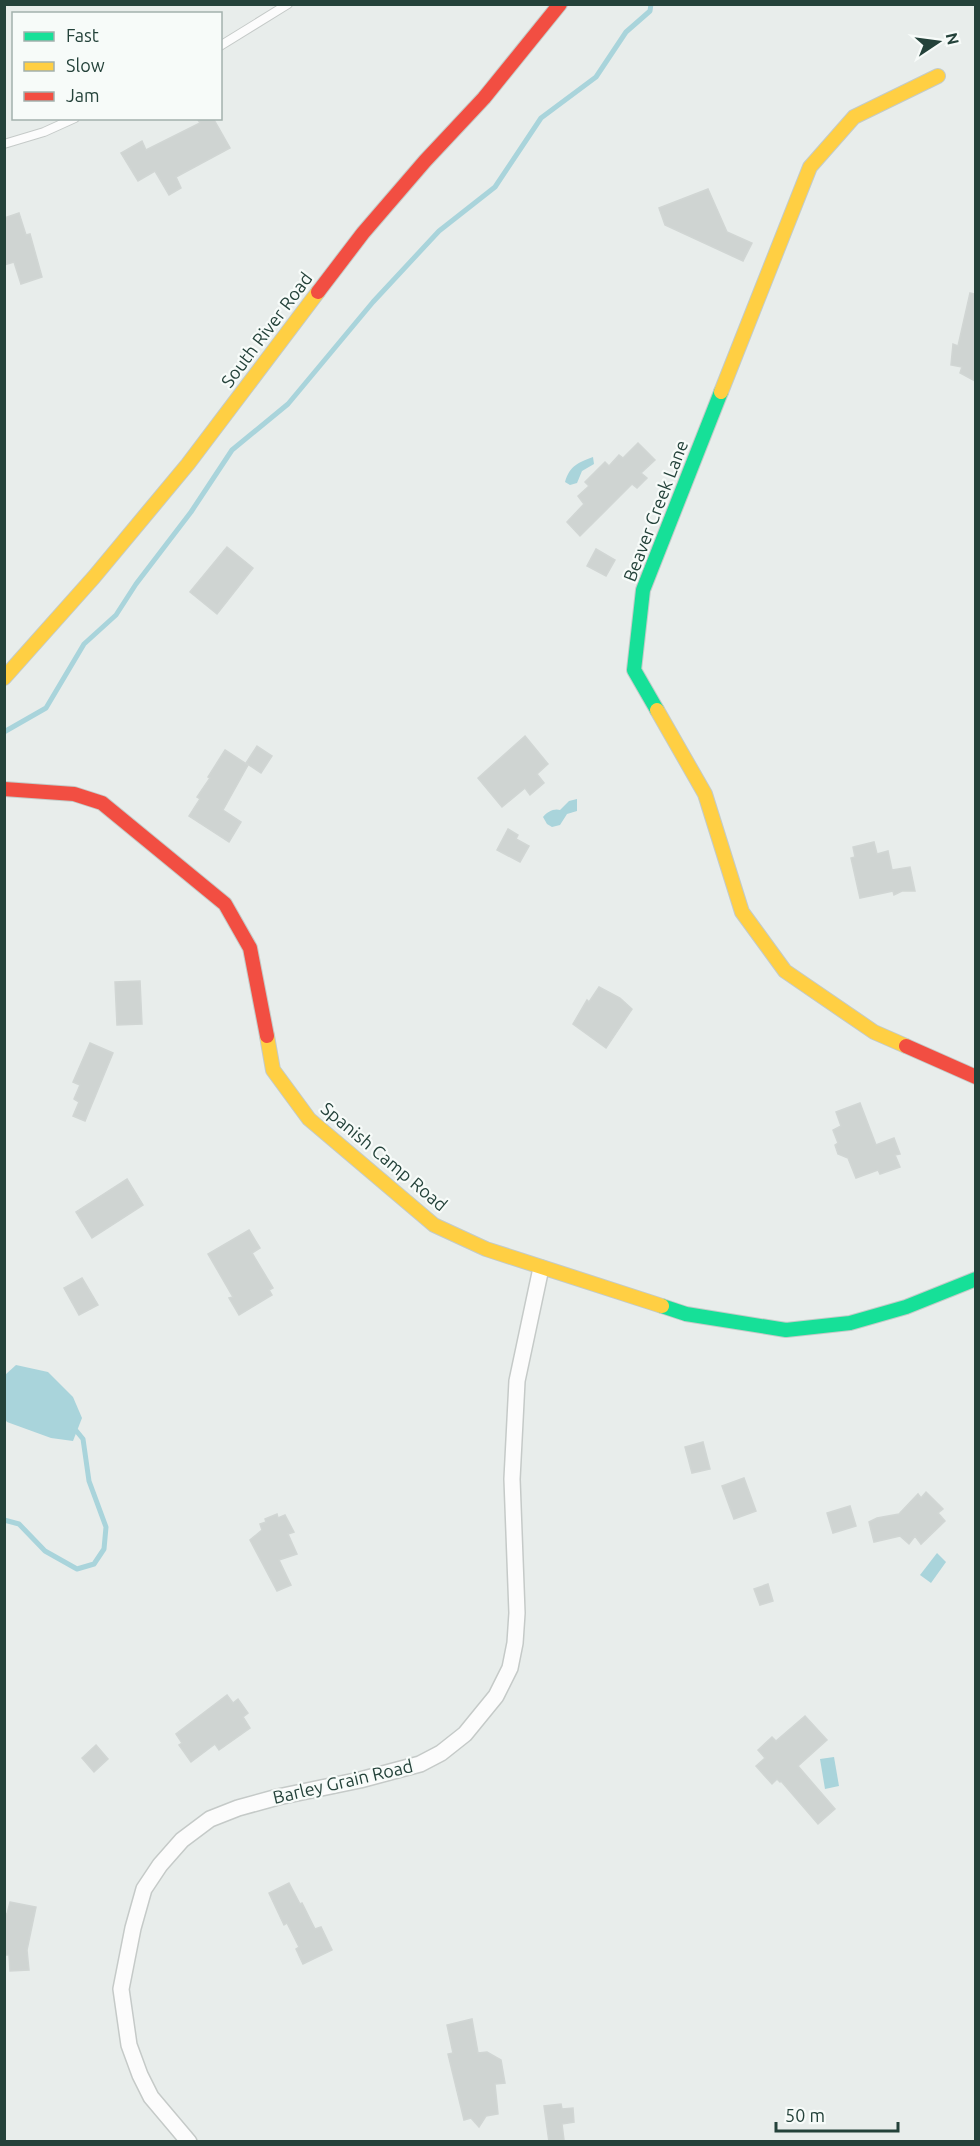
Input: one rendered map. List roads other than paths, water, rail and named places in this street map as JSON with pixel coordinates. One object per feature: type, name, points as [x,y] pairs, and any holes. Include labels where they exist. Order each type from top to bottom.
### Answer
[{"type":"street","name":"South River Road","points":[[4,678],[94,577],[188,464],[363,233],[425,161],[484,98],[560,4]]},
{"type":"street","name":"Beaver Creek Lane","points":[[938,76],[854,117],[810,167],[643,590],[634,670],[705,794],[742,912],[785,971],[874,1032],[975,1077]]},
{"type":"street","name":"Spanish Camp Road","points":[[4,789],[74,794],[102,803],[225,904],[250,948],[273,1070],[309,1119],[434,1225],[486,1249],[686,1314],[786,1330],[850,1323],[906,1307],[975,1279]]},
{"type":"street","name":"Barley Grain Road","points":[[189,2142],[151,2097],[129,2044],[123,2014],[121,1989],[125,1962],[144,1889],[160,1865],[182,1840],[210,1819],[268,1800],[420,1764],[441,1753],[465,1734],[496,1696],[510,1668],[515,1643],[517,1612],[512,1479],[517,1392],[541,1268]]},
{"type":"lane","points":[[222,45],[288,4]]},
{"type":"lane","points":[[4,144],[44,132],[71,120]]},
{"type":"water","points":[[593,457],[594,464],[582,471],[577,483],[570,485],[565,482],[575,465]]},
{"type":"water","points":[[577,799],[577,811],[567,814],[560,825],[552,827],[547,824],[543,817],[546,814],[553,810],[560,810],[569,801]]},
{"type":"water","points":[[16,1365],[48,1372],[73,1397],[82,1418],[73,1441],[51,1438],[7,1422],[4,1418],[5,1375]]},
{"type":"water","points":[[937,1553],[946,1562],[931,1583],[920,1575]]},
{"type":"water","points":[[834,1757],[839,1786],[825,1789],[820,1759]]},
{"type":"waterway","points":[[4,732],[46,708],[84,644],[116,615],[136,584],[191,512],[232,450],[288,404],[373,302],[439,231],[495,187],[541,118],[596,77],[626,32],[650,11],[651,4]]},
{"type":"waterway","points":[[4,1520],[19,1524],[45,1551],[77,1569],[94,1564],[104,1549],[106,1527],[89,1481],[83,1439],[74,1428]]}]
